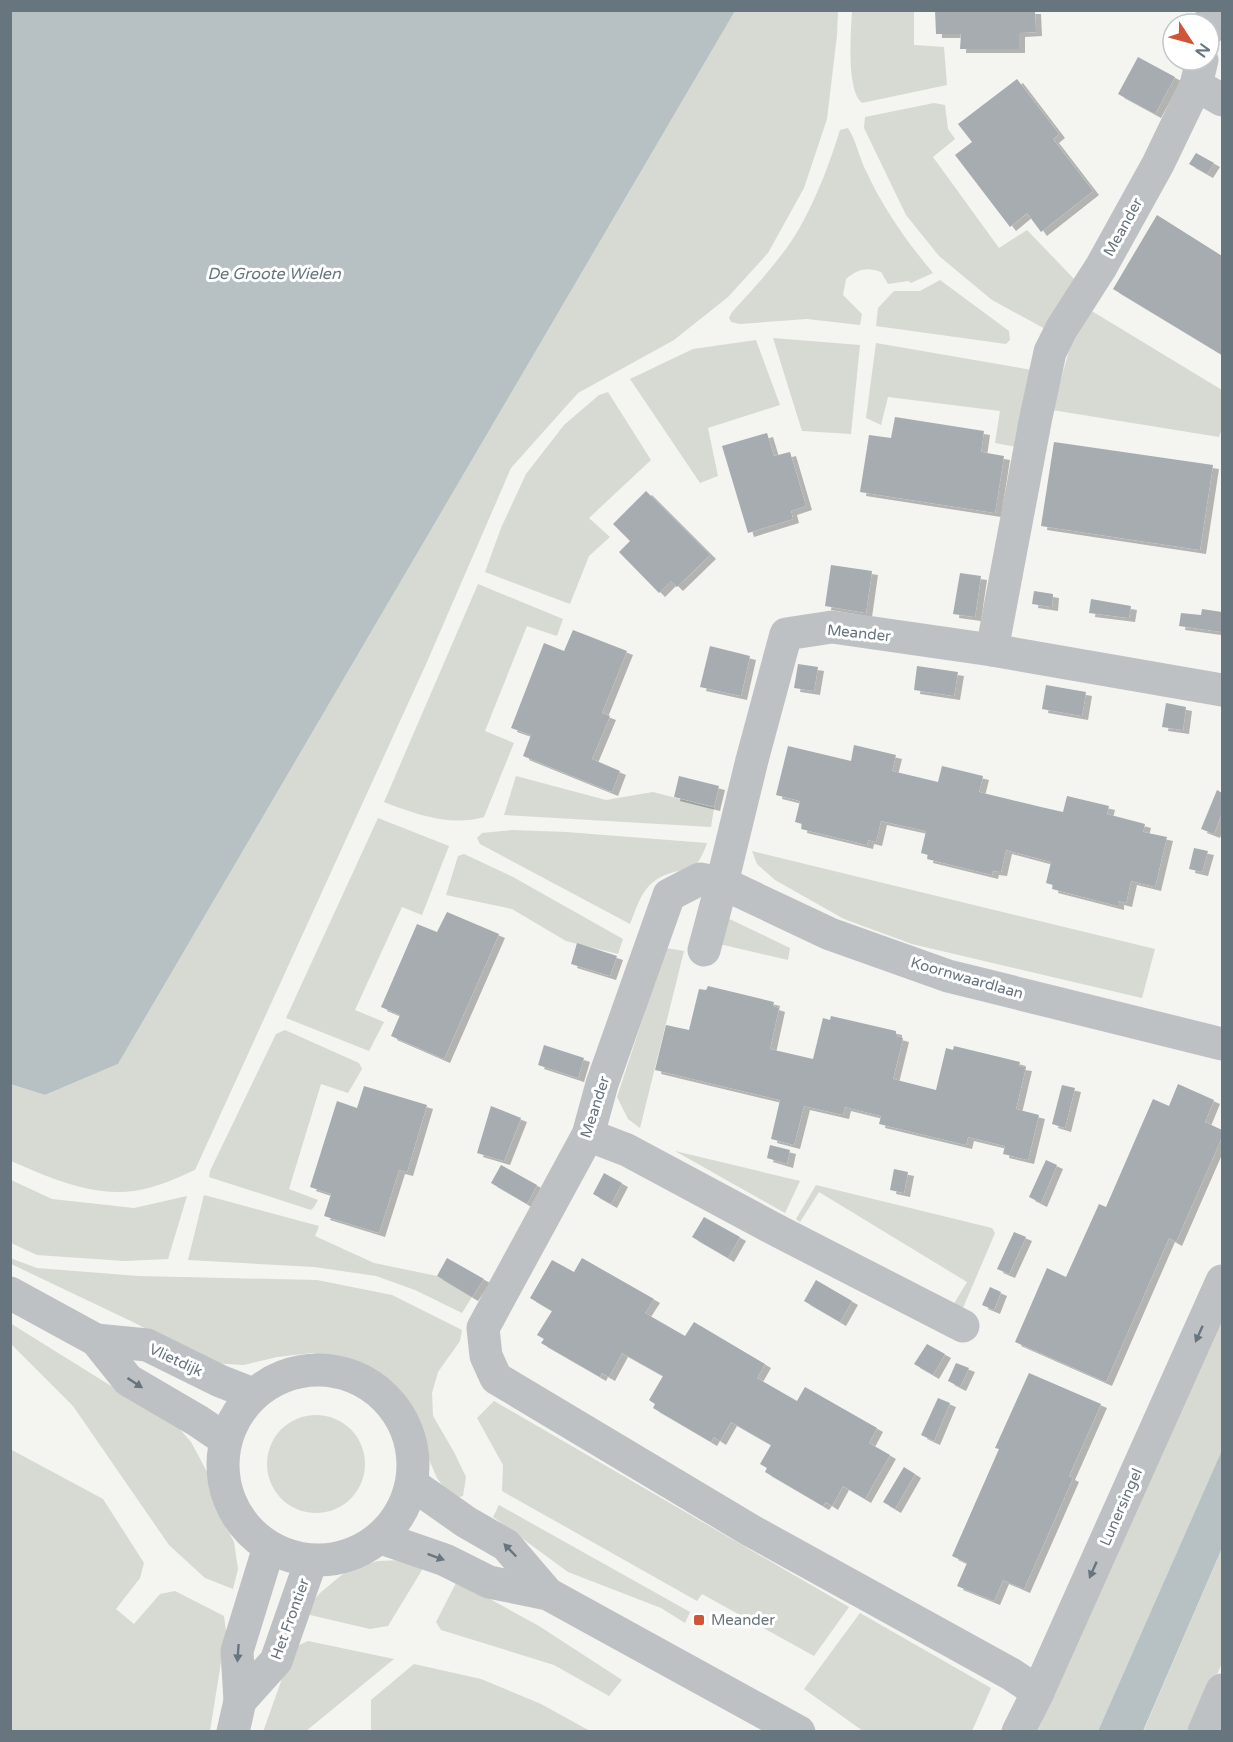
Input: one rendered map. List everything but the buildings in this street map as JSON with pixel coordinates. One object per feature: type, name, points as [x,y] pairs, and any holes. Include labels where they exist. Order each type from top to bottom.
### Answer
[{"type":"street","name":"Meander","points":[[992,650],[1050,352],[1207,82]]},
{"type":"street","name":"Meander","points":[[1038,1692],[1011,1674],[750,1530],[495,1378],[486,1356],[483,1328],[588,1135],[602,1084],[669,895],[700,879],[722,883],[749,770],[786,634],[832,627],[992,650],[1222,690]]},
{"type":"street","points":[[704,950],[722,883]]},
{"type":"street","name":"Koornwaardlaan","points":[[722,883],[830,934],[948,976],[1222,1044]]},
{"type":"street","points":[[588,1135],[627,1150],[963,1326]]},
{"type":"street","name":"Lunersingel","points":[[1018,1731],[1038,1692],[1222,1281]]},
{"type":"street","name":"Vlietdijk","points":[[10,1293],[96,1340],[128,1380],[226,1440]]},
{"type":"street","name":"Vlietdijk","points":[[96,1340],[147,1345],[220,1381],[254,1394]]},
{"type":"street","points":[[307,1370],[338,1371],[365,1382],[389,1400],[405,1425],[413,1454],[412,1484],[400,1513],[381,1538],[360,1551],[336,1559],[311,1561],[289,1557],[268,1547],[249,1532],[234,1512],[226,1489],[222,1464],[226,1440],[237,1415],[254,1394],[279,1378],[307,1370]]},
{"type":"street","points":[[412,1484],[466,1522],[506,1545],[548,1594]]},
{"type":"street","points":[[381,1538],[445,1560],[489,1582],[548,1594],[799,1731]]},
{"type":"street","name":"Het Frontier","points":[[237,1716],[237,1651],[268,1547]]},
{"type":"street","name":"Het Frontier","points":[[237,1716],[276,1661],[311,1561]]},
{"type":"street","points":[[1204,1731],[1222,1690]]},
{"type":"shaded area","points":[[735,11],[838,11],[827,119],[804,188],[768,253],[728,297],[674,340],[578,393],[511,468],[427,662],[195,1170],[152,1187],[115,1192],[62,1182],[11,1161],[10,1084],[45,1095],[118,1064]]},
{"type":"shaded area","points":[[852,11],[914,11],[914,45],[944,47],[947,85],[862,103],[857,96],[852,73]]},
{"type":"shaded area","points":[[934,103],[945,105],[948,129],[955,139],[933,157],[999,248],[1027,230],[1077,282],[1047,330],[992,300],[939,256],[906,215],[864,128],[865,117]]},
{"type":"shaded area","points":[[848,128],[880,198],[905,237],[933,273],[911,283],[908,281],[888,284],[881,272],[876,270],[867,269],[850,276],[846,279],[843,295],[862,314],[860,325],[807,319],[740,324],[731,322],[729,318],[732,312],[776,262],[799,229],[822,181],[840,130]]},
{"type":"shaded area","points":[[940,280],[1009,331],[1010,340],[1006,344],[876,326],[878,308],[894,291],[920,291]]},
{"type":"shaded area","points":[[1090,310],[1222,390],[1222,429],[1219,437],[1052,410],[1069,351]]},
{"type":"shaded area","points":[[773,338],[860,345],[851,434],[802,431]]},
{"type":"shaded area","points":[[756,340],[780,405],[708,428],[718,476],[700,483],[630,379],[693,349]]},
{"type":"shaded area","points":[[876,343],[1032,370],[1017,447],[995,443],[1000,411],[888,397],[881,425],[866,418]]},
{"type":"shaded area","points":[[608,392],[651,460],[589,518],[610,537],[589,556],[570,604],[485,572],[501,528],[526,474],[564,425],[599,395]]},
{"type":"shaded area","points":[[478,584],[563,619],[557,636],[527,626],[485,731],[514,743],[484,817],[459,821],[433,818],[384,802]]},
{"type":"shaded area","points":[[516,776],[606,800],[653,792],[714,808],[711,827],[504,815]]},
{"type":"shaded area","points":[[378,818],[449,846],[422,915],[402,907],[355,1010],[384,1022],[369,1051],[286,1018]]},
{"type":"shaded area","points":[[512,830],[707,843],[703,854],[694,866],[661,877],[649,886],[641,897],[630,924],[480,844],[477,838],[482,833]]},
{"type":"shaded area","points":[[752,851],[1155,949],[1142,998],[912,944],[844,919],[775,880],[757,864]]},
{"type":"shaded area","points":[[464,854],[513,877],[623,939],[618,954],[566,941],[512,909],[446,895],[458,856]]},
{"type":"shaded area","points":[[719,914],[790,948],[788,960],[711,942]]},
{"type":"shaded area","points":[[666,948],[684,951],[640,1128],[628,1119],[617,1097]]},
{"type":"shaded area","points":[[285,1030],[359,1063],[362,1069],[348,1093],[321,1084],[289,1189],[318,1200],[311,1210],[209,1177],[276,1034]]},
{"type":"shaded area","points":[[675,1151],[800,1181],[785,1213]]},
{"type":"shaded area","points":[[11,1180],[52,1199],[134,1208],[187,1196],[168,1259],[124,1261],[37,1255],[11,1243]]},
{"type":"shaded area","points":[[816,1185],[992,1228],[995,1233],[960,1315],[949,1312],[967,1282],[819,1192],[800,1222],[796,1219]]},
{"type":"shaded area","points":[[204,1195],[319,1226],[315,1236],[374,1263],[437,1276],[472,1297],[462,1313],[415,1290],[376,1276],[314,1267],[188,1260]]},
{"type":"shaded area","points":[[10,1258],[37,1268],[138,1276],[317,1280],[392,1295],[462,1330],[460,1341],[438,1372],[432,1393],[433,1416],[466,1477],[463,1496],[452,1499],[437,1478],[424,1448],[418,1419],[402,1393],[377,1373],[349,1361],[312,1353],[277,1357],[244,1365],[210,1363],[135,1323],[11,1264]]},
{"type":"shaded area","points":[[1222,1310],[1222,1450],[1098,1731],[1037,1732]]},
{"type":"shaded area","points":[[10,1323],[132,1399],[172,1420],[191,1442],[207,1472],[216,1508],[234,1542],[238,1569],[233,1589],[205,1578],[169,1545],[73,1406],[11,1344]]},
{"type":"shaded area","points":[[494,1401],[849,1607],[814,1656],[702,1594],[697,1601],[502,1491],[503,1465],[477,1418]]},
{"type":"shaded area","points":[[316,1415],[335,1419],[351,1429],[361,1445],[365,1464],[361,1483],[351,1499],[335,1509],[316,1513],[297,1509],[281,1499],[271,1483],[267,1464],[271,1445],[281,1429],[297,1419]]},
{"type":"shaded area","points":[[10,1449],[103,1499],[144,1563],[140,1578],[116,1609],[134,1624],[160,1594],[175,1591],[224,1616],[226,1631],[210,1731],[11,1731]]},
{"type":"shaded area","points":[[499,1505],[690,1612],[685,1623],[661,1608],[568,1572],[493,1517]]},
{"type":"shaded area","points":[[1222,1548],[1222,1663],[1193,1731],[1143,1732]]},
{"type":"shaded area","points":[[402,1560],[419,1563],[422,1570],[388,1626],[370,1629],[310,1615],[310,1605],[320,1593],[350,1568],[378,1561]]},
{"type":"shaded area","points":[[457,1581],[539,1626],[622,1680],[609,1696],[554,1665],[441,1630],[436,1622]]},
{"type":"shaded area","points":[[860,1613],[991,1688],[972,1731],[863,1731],[804,1689]]},
{"type":"shaded area","points":[[308,1641],[394,1659],[306,1731],[263,1732],[290,1656],[295,1647]]},
{"type":"shaded area","points":[[414,1664],[481,1679],[541,1704],[590,1731],[371,1731],[371,1700]]},
{"type":"water","name":"De Groote Wielen","points":[[11,10],[735,11],[118,1064],[45,1095],[10,1084]]},
{"type":"water","points":[[1222,1450],[1222,1548],[1143,1731],[1098,1731]]},
{"type":"place","name":"Meander","points":[[699,1620]]}]
